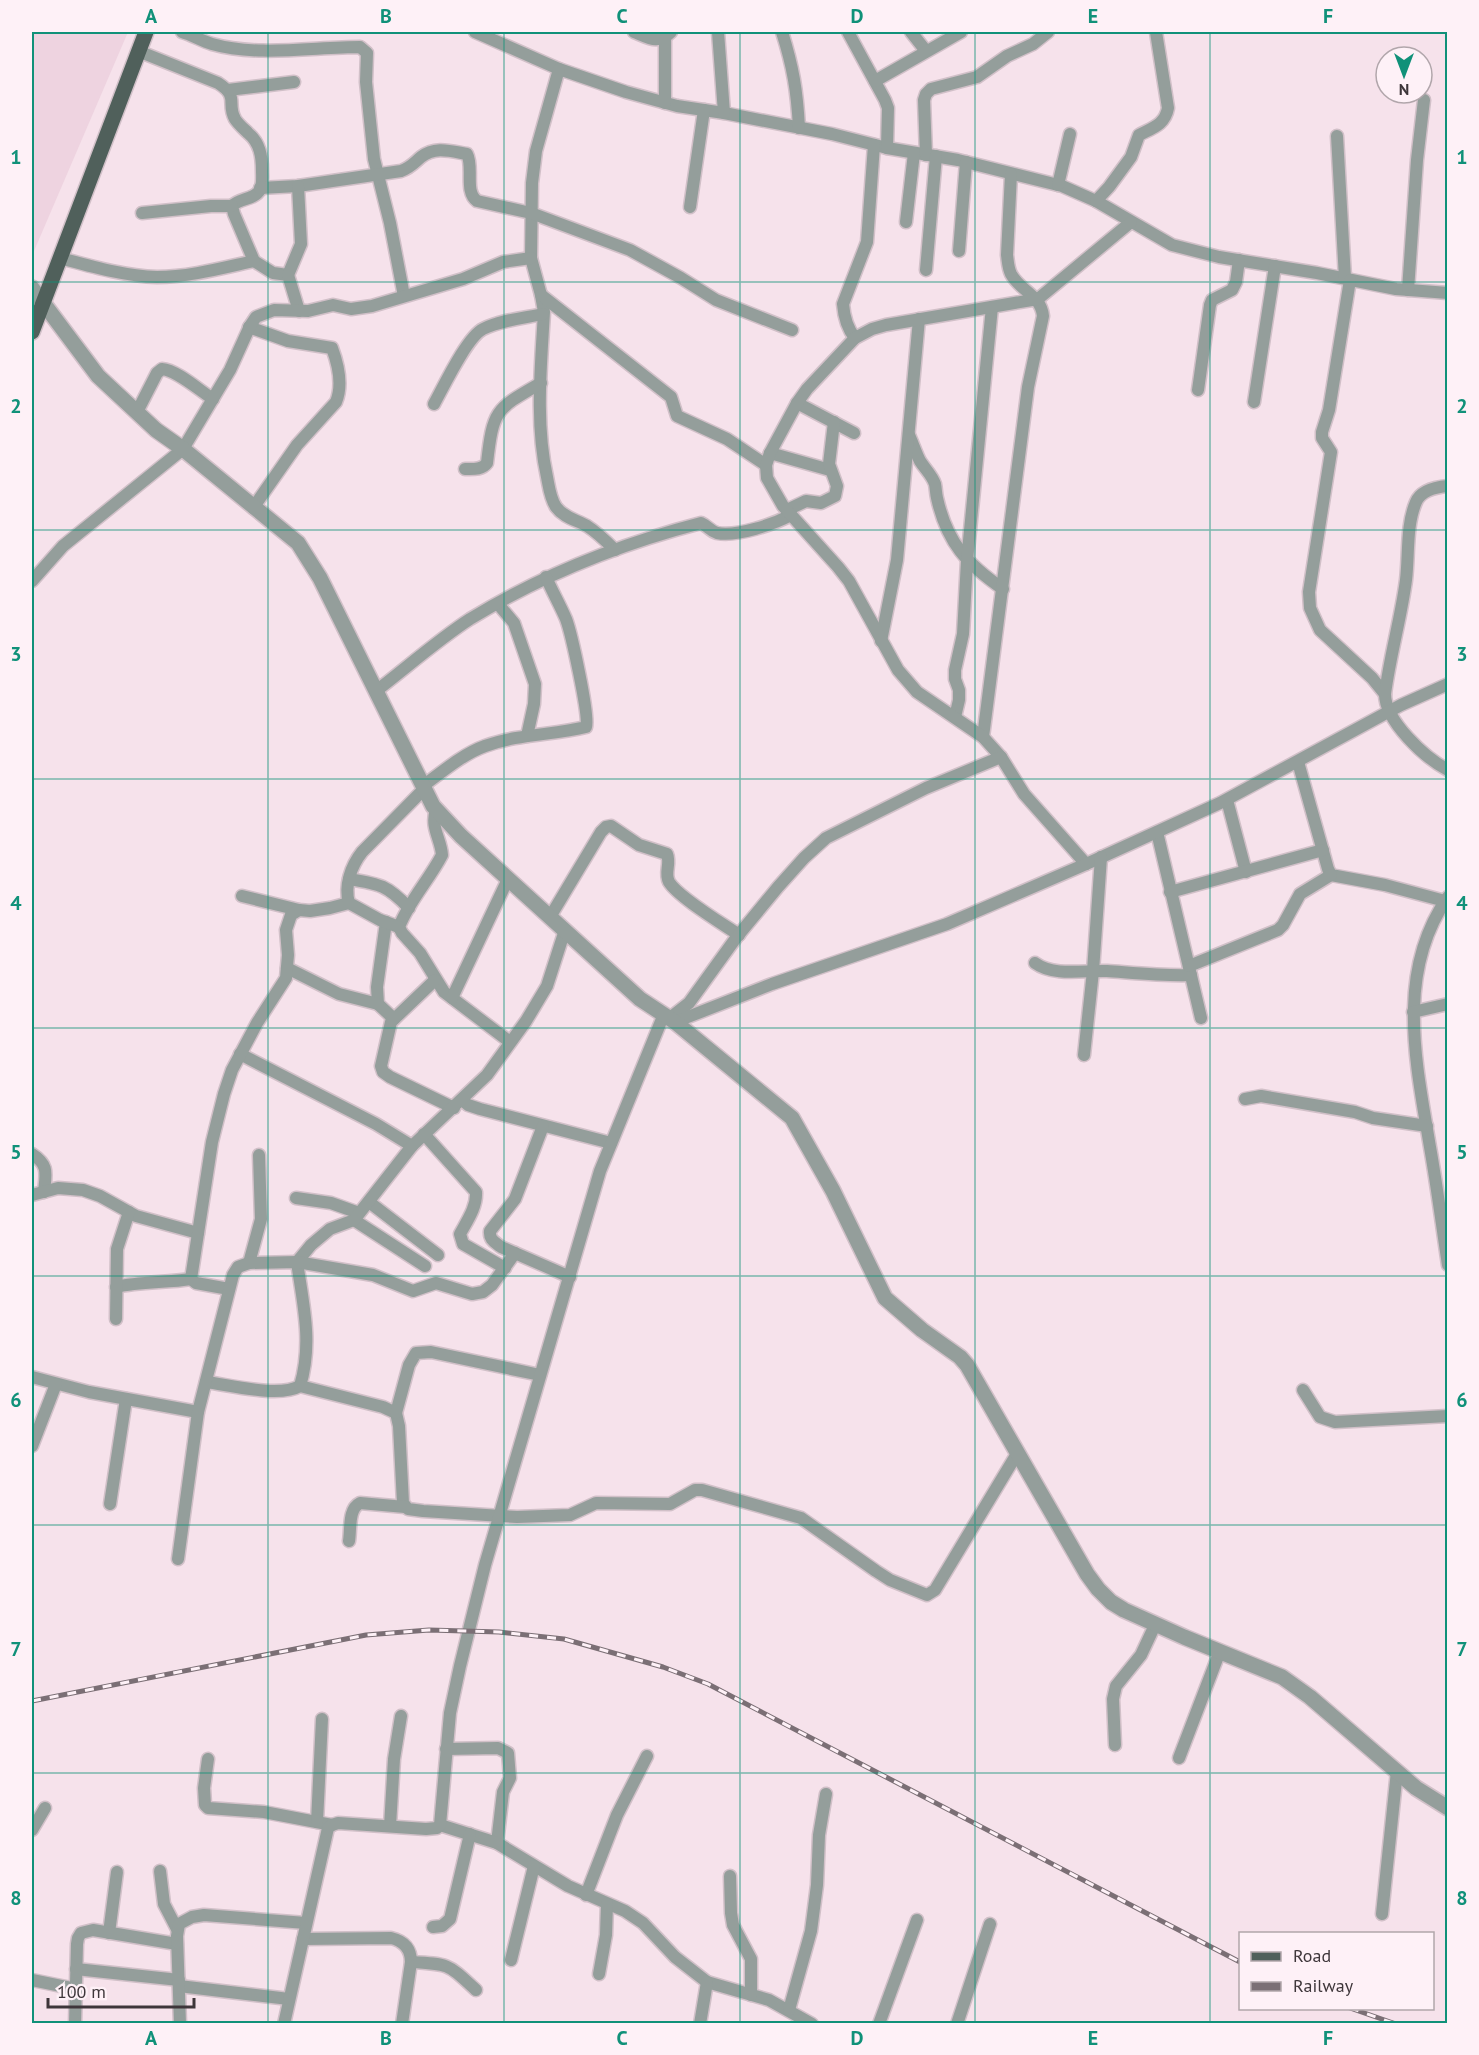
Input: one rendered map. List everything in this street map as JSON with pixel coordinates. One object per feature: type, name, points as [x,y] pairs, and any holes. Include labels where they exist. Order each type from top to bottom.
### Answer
[{"type":"main road","points":[[32,332],[146,32]]},
{"type":"street","points":[[182,32],[211,44],[238,48],[269,50],[360,47],[365,49],[370,134],[404,296]]},
{"type":"street","points":[[475,32],[559,69],[626,92],[887,148],[966,162],[1058,185],[1096,201],[1172,245],[1219,257],[1408,290],[1448,293]]},
{"type":"street","points":[[634,32],[652,39],[668,35],[665,102]]},
{"type":"street","points":[[717,32],[724,113]]},
{"type":"street","points":[[782,32],[793,69],[799,128]]},
{"type":"street","points":[[848,32],[888,108],[887,148]]},
{"type":"street","points":[[911,32],[926,51]]},
{"type":"street","points":[[875,81],[961,32]]},
{"type":"street","points":[[926,270],[924,100],[926,94],[931,89],[977,77],[1008,56],[1033,44],[1048,32]]},
{"type":"street","points":[[1096,201],[1131,157],[1138,135],[1159,125],[1167,116],[1168,108],[1156,32]]},
{"type":"street","points":[[138,51],[218,83],[228,90],[235,120],[258,143],[262,159],[261,188]]},
{"type":"street","points":[[559,69],[536,152],[531,213],[531,258],[542,295],[543,314],[540,426],[544,463],[551,495],[557,508],[567,517],[585,524],[600,534],[615,550]]},
{"type":"street","points":[[228,90],[294,82]]},
{"type":"street","points":[[1408,290],[1417,160],[1423,105]]},
{"type":"street","points":[[690,207],[704,110]]},
{"type":"street","points":[[1058,185],[1070,134]]},
{"type":"street","points":[[1338,136],[1348,279],[1329,410],[1322,432],[1322,438],[1331,452],[1311,582],[1310,608],[1320,630],[1372,678],[1385,694]]},
{"type":"street","points":[[855,338],[849,330],[843,304],[867,242],[874,145]]},
{"type":"street","points":[[142,213],[232,206],[235,202],[254,195],[261,188],[298,186],[378,175],[409,168],[429,152],[438,150],[467,154],[470,162],[473,198],[477,201],[531,213],[630,250],[716,300],[792,330]]},
{"type":"street","points":[[906,222],[925,155]]},
{"type":"street","points":[[959,251],[966,162]]},
{"type":"street","points":[[982,737],[1028,387],[1043,316],[1038,299],[1012,277],[1009,268],[1011,174]]},
{"type":"street","points":[[298,186],[301,244],[288,275],[299,311]]},
{"type":"street","points":[[232,206],[254,261],[273,273],[288,275]]},
{"type":"street","points":[[1086,864],[1024,794],[1001,757],[982,737],[917,692],[898,670],[849,581],[789,512],[767,478],[768,459],[797,403],[807,389],[855,338],[872,329],[1038,299],[1131,222]]},
{"type":"street","points":[[60,258],[90,266],[156,277],[200,272],[254,261]]},
{"type":"street","points":[[32,581],[63,546],[183,449],[230,370],[249,327],[256,317],[274,310],[308,311],[333,305],[358,309],[463,279],[503,262],[531,258]]},
{"type":"street","points":[[1198,390],[1210,305],[1212,300],[1232,290],[1236,282],[1239,260]]},
{"type":"street","points":[[1254,402],[1275,266]]},
{"type":"street","points":[[32,288],[98,376],[156,430],[183,449],[298,543],[320,578],[436,810],[460,836],[640,999],[669,1018],[792,1118],[833,1191],[885,1298],[922,1330],[960,1357],[975,1377],[1087,1574],[1098,1589],[1111,1602],[1124,1610],[1271,1671],[1294,1685],[1416,1788],[1448,1808]]},
{"type":"street","points":[[542,295],[671,397],[677,416],[768,459],[830,470]]},
{"type":"street","points":[[955,717],[960,690],[955,679],[963,634],[967,561],[992,307]]},
{"type":"street","points":[[434,404],[477,333],[490,326],[543,314]]},
{"type":"street","points":[[881,641],[897,560],[919,319]]},
{"type":"street","points":[[249,327],[288,341],[332,348],[339,380],[339,394],[336,402],[297,445],[253,508]]},
{"type":"street","points":[[136,412],[157,373],[162,369],[178,375],[213,399]]},
{"type":"street","points":[[465,469],[484,467],[495,417],[502,408],[541,383]]},
{"type":"street","points":[[797,403],[854,433]]},
{"type":"street","points":[[376,691],[469,620],[568,567],[701,524],[720,534],[762,528],[806,501],[821,503],[835,496],[837,486],[829,464],[834,422]]},
{"type":"street","points":[[909,434],[921,462],[933,479],[936,497],[946,526],[967,561],[979,573],[1003,589]]},
{"type":"street","points":[[1448,486],[1432,488],[1416,501],[1410,527],[1400,620],[1385,694],[1386,704],[1415,747],[1436,764],[1448,770]]},
{"type":"street","points":[[349,903],[347,889],[355,862],[424,788],[487,745],[586,727],[588,723],[586,707],[566,620],[546,577]]},
{"type":"street","points":[[498,604],[514,623],[535,684],[534,704],[527,736]]},
{"type":"street","points":[[669,1018],[947,924],[1227,800],[1390,711],[1448,684]]},
{"type":"street","points":[[440,1825],[450,1713],[499,1516],[600,1171],[669,1018],[689,1003],[738,935],[804,858],[826,838],[926,788],[1001,757]]},
{"type":"street","points":[[1298,762],[1331,875]]},
{"type":"street","points":[[1227,800],[1246,872]]},
{"type":"street","points":[[399,927],[408,908],[442,855],[434,826],[436,810]]},
{"type":"street","points":[[550,917],[601,832],[606,826],[611,826],[639,845],[667,854],[669,884],[738,935]]},
{"type":"street","points":[[1157,831],[1201,1018]]},
{"type":"street","points":[[1170,892],[1323,850]]},
{"type":"street","points":[[1084,1055],[1094,971],[1101,857]]},
{"type":"street","points":[[1035,963],[1041,968],[1065,971],[1170,976],[1190,971],[1278,930],[1283,926],[1300,894],[1331,875],[1446,899],[1427,935],[1419,961],[1415,983],[1413,1037],[1448,1265]]},
{"type":"street","points":[[349,879],[385,887],[408,908]]},
{"type":"street","points":[[452,998],[508,879]]},
{"type":"street","points":[[242,896],[299,910],[330,908],[349,903],[399,927],[420,953],[444,992],[510,1042]]},
{"type":"street","points":[[191,1279],[212,1142],[224,1094],[240,1054],[257,1023],[283,986],[288,955],[286,930],[291,915],[299,910]]},
{"type":"street","points":[[378,1004],[377,987],[387,922]]},
{"type":"street","points":[[300,1386],[308,1351],[307,1318],[297,1262],[310,1245],[330,1229],[357,1217],[412,1146],[487,1075],[526,1021],[547,986],[565,930]]},
{"type":"street","points":[[287,968],[339,994],[378,1004],[394,1019]]},
{"type":"street","points":[[435,980],[391,1022],[381,1066],[382,1072],[458,1104],[611,1143]]},
{"type":"street","points":[[1413,1012],[1448,1004]]},
{"type":"street","points":[[240,1054],[376,1124],[412,1146]]},
{"type":"street","points":[[1245,1099],[1261,1096],[1355,1112],[1372,1118],[1427,1126]]},
{"type":"street","points":[[543,1126],[514,1199],[490,1231],[492,1240],[501,1247],[570,1277]]},
{"type":"street","points":[[424,1134],[476,1192],[474,1207],[460,1234],[463,1244],[504,1268]]},
{"type":"street","points":[[32,1154],[42,1161],[45,1167],[44,1192]]},
{"type":"street","points":[[249,1263],[261,1219],[259,1155]]},
{"type":"street","points":[[1437,1189],[1448,1181]]},
{"type":"street","points":[[32,1196],[70,1188],[83,1190],[100,1196],[136,1216],[198,1233]]},
{"type":"street","points":[[296,1198],[330,1203],[357,1217],[425,1266]]},
{"type":"street","points":[[369,1202],[438,1255]]},
{"type":"street","points":[[116,1319],[117,1249],[129,1212]]},
{"type":"street","points":[[178,1559],[198,1412],[229,1289],[234,1272],[238,1267],[249,1263],[297,1262],[381,1277],[413,1291],[436,1283],[472,1294],[483,1292],[492,1285],[515,1253]]},
{"type":"street","points":[[116,1287],[135,1283],[191,1279],[196,1283],[229,1289]]},
{"type":"street","points":[[405,1507],[396,1413],[409,1365],[417,1353],[431,1352],[540,1375]]},
{"type":"street","points":[[32,1377],[126,1399],[198,1412]]},
{"type":"street","points":[[206,1382],[277,1391],[300,1386],[383,1407],[396,1413]]},
{"type":"street","points":[[32,1446],[56,1384]]},
{"type":"street","points":[[1303,1390],[1320,1417],[1335,1422],[1448,1416]]},
{"type":"street","points":[[110,1504],[126,1399]]},
{"type":"street","points":[[349,1541],[352,1511],[360,1503],[405,1507],[412,1510],[499,1516],[570,1515],[596,1503],[670,1504],[695,1490],[702,1490],[801,1518],[890,1580],[927,1595],[935,1590],[1018,1452]]},
{"type":"street","points":[[1115,1745],[1113,1699],[1116,1686],[1141,1655],[1155,1624]]},
{"type":"street","points":[[1179,1758],[1220,1651]]},
{"type":"street","points":[[390,1826],[394,1759],[401,1716]]},
{"type":"street","points":[[317,1822],[322,1719]]},
{"type":"street","points":[[446,1749],[498,1748],[508,1752],[510,1778],[503,1792],[497,1843]]},
{"type":"street","points":[[586,1895],[617,1815],[647,1756]]},
{"type":"street","points":[[208,1759],[203,1801],[208,1808],[264,1812],[332,1825],[338,1823],[434,1829],[440,1825]]},
{"type":"street","points":[[1382,1914],[1397,1771]]},
{"type":"street","points":[[789,2010],[812,1931],[819,1834],[826,1794]]},
{"type":"street","points":[[32,1830],[45,1808]]},
{"type":"street","points":[[284,2024],[326,1834],[332,1825]]},
{"type":"street","points":[[440,1825],[497,1843],[586,1895],[636,1918],[675,1957],[707,1982],[775,2002],[812,2024]]},
{"type":"street","points":[[433,1927],[442,1926],[450,1918],[470,1834]]},
{"type":"street","points":[[511,1960],[534,1866]]},
{"type":"street","points":[[160,1871],[164,1904],[177,1929]]},
{"type":"street","points":[[109,1933],[117,1872]]},
{"type":"street","points":[[730,1876],[733,1925],[751,1959],[751,1995]]},
{"type":"street","points":[[599,1974],[606,1935],[607,1904]]},
{"type":"street","points":[[180,2024],[177,1944],[179,1924],[186,1919],[204,1915],[306,1923]]},
{"type":"street","points":[[879,2024],[917,1920]]},
{"type":"street","points":[[957,2024],[990,1924]]},
{"type":"street","points":[[75,2024],[78,1938],[81,1933],[87,1930],[177,1944]]},
{"type":"street","points":[[303,1939],[391,1938],[404,1944],[411,1956],[411,1962],[402,2024]]},
{"type":"street","points":[[411,1962],[451,1967],[476,1990]]},
{"type":"street","points":[[76,1969],[289,1999]]},
{"type":"street","points":[[32,1980],[76,1989]]},
{"type":"street","points":[[700,2024],[707,1982]]},
{"type":"shaded area","points":[[32,32],[128,32],[34,251],[32,249]]},
{"type":"railway","points":[[32,1701],[366,1635],[429,1630],[499,1632],[564,1639],[663,1667],[708,1684],[1239,1961]]},
{"type":"railway","points":[[1356,2010],[1396,2024]]}]
